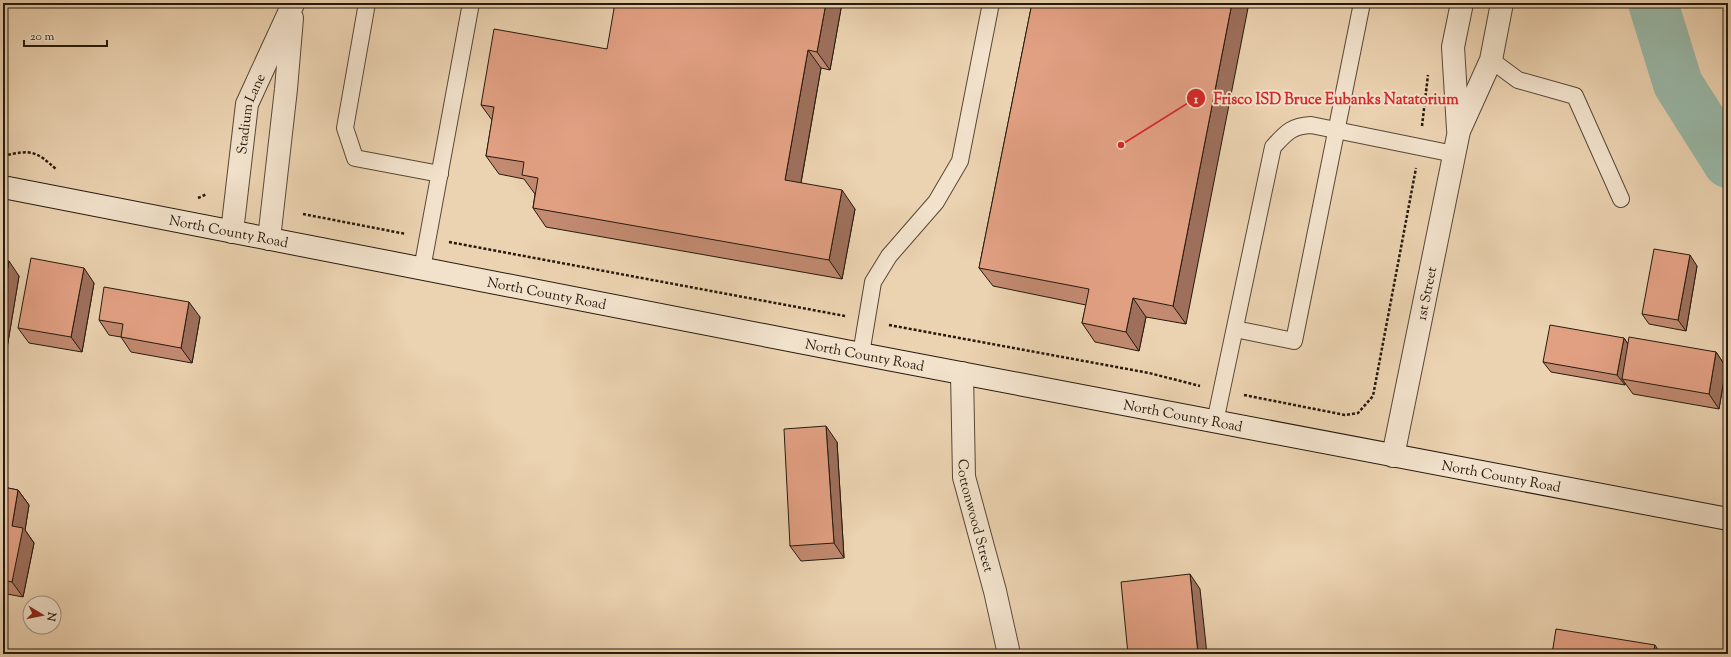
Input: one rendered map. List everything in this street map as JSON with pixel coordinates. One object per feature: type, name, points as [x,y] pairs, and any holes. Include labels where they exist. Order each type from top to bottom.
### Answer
[{"type":"street","name":"1st Street","points":[[1459,131],[1453,47],[1462,3]]},
{"type":"street","name":"1st Street","points":[[1394,456],[1459,131],[1491,60],[1502,3]]},
{"type":"street","name":"Stadium Lane","points":[[232,232],[247,104],[293,4]]},
{"type":"street","name":"Stadium Lane","points":[[269,239],[286,89],[293,4]]},
{"type":"street","name":"North County Road","points":[[3,187],[861,354],[1728,519]]},
{"type":"street","name":"Cottonwood Street","points":[[962,373],[964,477],[995,591],[1009,654]]},
{"type":"lane","points":[[367,3],[345,128],[355,158],[440,174]]},
{"type":"lane","points":[[422,269],[471,3]]},
{"type":"lane","points":[[861,354],[868,321],[873,282],[889,256],[936,202],[960,162],[991,3]]},
{"type":"lane","points":[[1235,329],[1294,341],[1362,3]]},
{"type":"lane","points":[[1491,60],[1518,80],[1575,96],[1621,199]]},
{"type":"lane","points":[[1215,422],[1273,148],[1286,132],[1298,126],[1311,125],[1337,129],[1420,148],[1454,154]]},
{"type":"path","points":[[303,214],[1149,373],[1222,390],[1345,415],[1358,413],[1373,396],[1420,148],[1428,69]]},
{"type":"path","points":[[3,156],[18,152],[39,154],[57,171],[65,172]]},
{"type":"path","points":[[196,199],[207,194]]},
{"type":"building","points":[[615,3],[826,3],[817,52],[808,50],[785,180],[842,190],[829,260],[533,208],[538,178],[522,175],[524,162],[486,156],[494,107],[481,105],[494,29],[607,49]]},
{"type":"building","points":[[1032,3],[1232,3],[1173,306],[1133,298],[1126,332],[1082,323],[1089,289],[979,268]]},
{"type":"building","points":[[1654,249],[1690,255],[1678,320],[1642,314]]},
{"type":"building","points":[[31,258],[84,268],[71,337],[18,328]]},
{"type":"building","points":[[3,260],[9,261],[3,293]]},
{"type":"building","points":[[104,287],[189,302],[181,348],[121,337],[123,324],[99,320]]},
{"type":"building","points":[[1550,325],[1624,338],[1617,375],[1543,362]]},
{"type":"building","points":[[1629,337],[1716,352],[1709,394],[1622,379]]},
{"type":"building","points":[[826,426],[834,543],[790,546],[784,429]]},
{"type":"building","points":[[3,487],[18,490],[12,526],[23,528],[12,582],[3,580]]},
{"type":"building","points":[[1190,574],[1198,654],[1128,654],[1121,582]]},
{"type":"building","points":[[1556,629],[1655,645],[1653,654],[1552,654]]},
{"type":"waterway","points":[[1653,3],[1678,84],[1728,163]]},
{"type":"place","name":"Frisco ISD Bruce Eubanks Natatorium","points":[[1121,145]]}]
